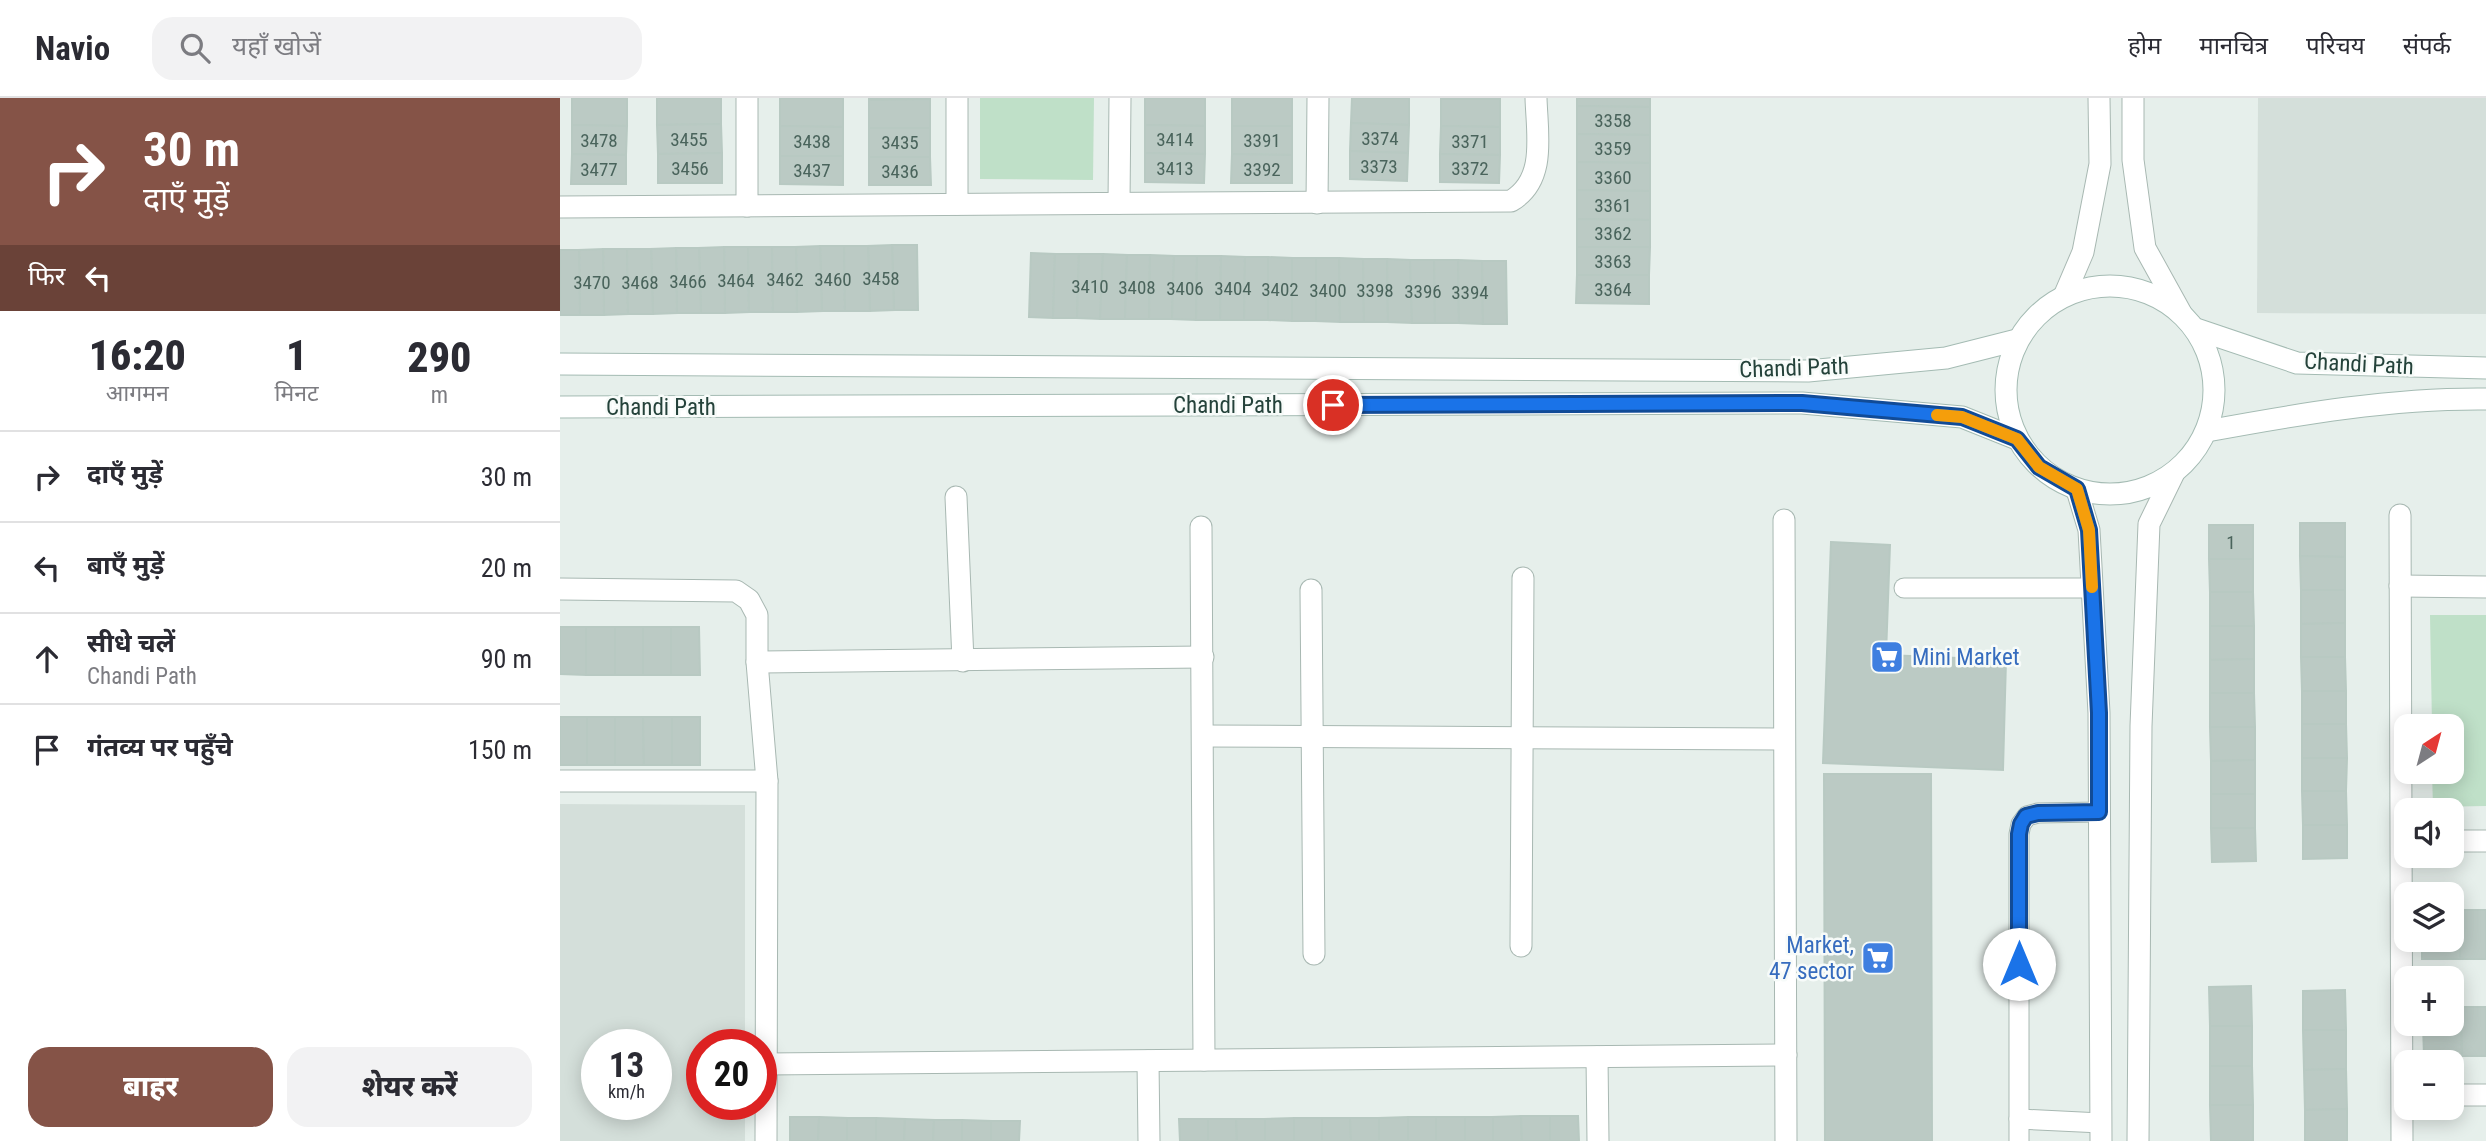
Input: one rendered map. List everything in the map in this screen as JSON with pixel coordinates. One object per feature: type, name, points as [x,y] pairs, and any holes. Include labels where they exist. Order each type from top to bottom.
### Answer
[{"type":"street","points":[[747,98],[747,206]]},
{"type":"street","points":[[957,98],[957,204]]},
{"type":"street","points":[[1119,204],[1120,98]]},
{"type":"street","points":[[1317,202],[1318,98]]},
{"type":"street","points":[[560,207],[1511,201],[1531,184],[1536,171],[1536,98]]},
{"type":"street","points":[[2066,295],[2083,252],[2100,164],[2099,98]]},
{"type":"street","points":[[2133,98],[2133,160],[2145,248],[2181,313]]},
{"type":"street","points":[[2138,1141],[2141,726],[2149,524],[2173,475],[2207,431],[2215,386],[2207,350],[2196,329],[2181,313],[2147,292],[2105,285],[2066,295],[2032,318],[2017,340],[2009,361],[2005,394],[2017,439],[2039,467],[2077,489],[2115,495],[2150,488],[2173,475]]},
{"type":"street","name":"Chandi Path","points":[[2196,329],[2297,363],[2486,368]]},
{"type":"street","name":"Chandi Path","points":[[560,364],[1808,371],[1946,358],[2017,340]]},
{"type":"street","name":"Chandi Path","points":[[2207,431],[2327,410],[2457,398],[2486,399]]},
{"type":"street","name":"Chandi Path","points":[[560,407],[1802,403],[1962,417],[2017,439]]},
{"type":"street","points":[[2077,489],[2089,530],[2099,713],[2101,1132]]},
{"type":"street","points":[[956,498],[963,661]]},
{"type":"street","points":[[2400,515],[2403,798]]},
{"type":"street","points":[[1784,520],[1786,1141]]},
{"type":"street","points":[[1201,527],[1204,1060]]},
{"type":"street","points":[[1521,946],[1523,578]]},
{"type":"street","points":[[2400,586],[2486,587]]},
{"type":"street","points":[[560,589],[736,591],[749,600],[757,615],[757,662],[767,781],[766,1029]]},
{"type":"street","points":[[1311,590],[1314,954]]},
{"type":"street","points":[[757,662],[1203,657]]},
{"type":"street","points":[[1203,736],[1784,739]]},
{"type":"street","points":[[560,781],[767,781]]},
{"type":"street","points":[[2464,841],[2486,841]]},
{"type":"street","points":[[2404,868],[2404,1050]]},
{"type":"street","points":[[777,1064],[1786,1055]]},
{"type":"street","points":[[1597,1056],[1598,1141]]},
{"type":"street","points":[[1148,1060],[1149,1141]]},
{"type":"street","points":[[2464,1096],[2486,1095]]},
{"type":"street","points":[[766,1120],[766,1141]]},
{"type":"street","points":[[2402,1141],[2403,1120]]},
{"type":"lane","points":[[1904,588],[2092,588]]},
{"type":"lane","points":[[2019,1141],[2021,824],[2026,816],[2038,813],[2099,812]]},
{"type":"lane","points":[[2019,1119],[2101,1132]]},
{"type":"shaded area","points":[[2258,98],[2486,98],[2486,314],[2257,313]]},
{"type":"shaded area","points":[[560,804],[745,805],[745,1029],[686,1029],[686,1120],[745,1120],[745,1141],[560,1141]]},
{"type":"green space","points":[[980,98],[1094,98],[1093,180],[980,179]]},
{"type":"green space","points":[[2430,615],[2486,615],[2486,806],[2464,806],[2464,798],[2433,798],[2432,784],[2464,784],[2464,714],[2432,714]]},
{"type":"building","points":[[572,98],[627,98],[627,126],[572,125]]},
{"type":"building","points":[[657,98],[721,98],[721,124],[657,125]]},
{"type":"building","points":[[780,98],[843,98],[843,127],[780,126]]},
{"type":"building","points":[[930,98],[930,99],[869,100]]},
{"type":"building","points":[[1145,98],[1205,98],[1205,126],[1145,125]]},
{"type":"building","points":[[1232,98],[1292,98],[1292,126],[1232,126]]},
{"type":"building","points":[[1352,98],[1409,98],[1409,125],[1351,123]]},
{"type":"building","points":[[1577,98],[1650,98],[1650,107],[1577,106]]},
{"type":"building","points":[[930,99],[930,128],[869,128],[869,100]]},
{"type":"building","points":[[1441,99],[1500,99],[1500,127],[1441,126]]},
{"type":"building","points":[[1577,106],[1650,107],[1650,135],[1577,134]]},
{"type":"building","points":[[1351,123],[1409,125],[1408,153],[1350,151]]},
{"type":"building","points":[[721,124],[722,153],[658,154],[657,125]]},
{"type":"building","points":[[572,125],[627,126],[626,155],[572,154]]},
{"type":"building","points":[[1145,125],[1205,126],[1205,154],[1145,153]]},
{"type":"building","points":[[780,126],[843,127],[843,156],[780,156]]},
{"type":"building","points":[[1232,126],[1292,126],[1292,155],[1232,154]]},
{"type":"building","points":[[1441,126],[1500,127],[1500,155],[1440,154]]},
{"type":"building","points":[[869,128],[930,128],[930,157],[869,157]]},
{"type":"building","points":[[1577,134],[1650,135],[1650,163],[1577,162]]},
{"type":"building","points":[[1350,151],[1408,153],[1407,181],[1350,179]]},
{"type":"building","points":[[722,153],[722,183],[658,183],[658,154]]},
{"type":"building","points":[[1145,153],[1205,154],[1204,183],[1145,182]]},
{"type":"building","points":[[572,154],[626,155],[626,184],[571,184]]},
{"type":"building","points":[[1232,154],[1292,155],[1292,183],[1231,183]]},
{"type":"building","points":[[1440,154],[1500,155],[1499,183],[1440,182]]},
{"type":"building","points":[[780,156],[843,156],[843,185],[780,184]]},
{"type":"building","points":[[869,157],[930,157],[931,185],[869,185]]},
{"type":"building","points":[[1577,162],[1650,163],[1650,191],[1577,190]]},
{"type":"building","points":[[1577,190],[1650,191],[1650,220],[1577,219]]},
{"type":"building","points":[[1577,219],[1650,220],[1650,247],[1577,247]]},
{"type":"building","points":[[892,245],[917,245],[918,310],[894,310]]},
{"type":"building","points":[[892,245],[894,310],[870,311],[868,246]]},
{"type":"building","points":[[820,246],[844,246],[845,311],[822,311]]},
{"type":"building","points":[[820,246],[822,311],[797,312],[796,247]]},
{"type":"building","points":[[844,246],[868,246],[870,311],[845,311]]},
{"type":"building","points":[[724,247],[748,247],[749,312],[725,313]]},
{"type":"building","points":[[724,247],[725,313],[701,313],[699,248]]},
{"type":"building","points":[[748,247],[772,247],[773,312],[749,312]]},
{"type":"building","points":[[772,247],[796,247],[797,312],[773,312]]},
{"type":"building","points":[[1577,247],[1650,247],[1649,275],[1577,275]]},
{"type":"building","points":[[676,248],[699,248],[701,313],[677,313]]},
{"type":"building","points":[[676,248],[677,313],[653,314],[651,249]]},
{"type":"building","points":[[603,249],[627,249],[628,314],[604,315]]},
{"type":"building","points":[[603,249],[604,315],[580,315],[579,250]]},
{"type":"building","points":[[627,249],[651,249],[653,314],[628,314]]},
{"type":"building","points":[[560,250],[579,250],[580,315],[560,315]]},
{"type":"building","points":[[1031,253],[1055,254],[1053,318],[1029,317]]},
{"type":"building","points":[[1055,254],[1079,254],[1077,318],[1053,318]]},
{"type":"building","points":[[1079,254],[1103,254],[1100,319],[1077,318]]},
{"type":"building","points":[[1103,254],[1127,255],[1125,319],[1100,319]]},
{"type":"building","points":[[1127,255],[1150,255],[1149,319],[1125,319]]},
{"type":"building","points":[[1150,255],[1174,256],[1172,319],[1149,319]]},
{"type":"building","points":[[1174,256],[1197,256],[1196,320],[1172,319]]},
{"type":"building","points":[[1197,256],[1221,256],[1220,320],[1196,320]]},
{"type":"building","points":[[1221,256],[1245,257],[1244,320],[1220,320]]},
{"type":"building","points":[[1245,257],[1268,257],[1268,320],[1244,320]]},
{"type":"building","points":[[1268,257],[1292,258],[1292,321],[1268,320]]},
{"type":"building","points":[[1292,258],[1316,258],[1316,321],[1292,321]]},
{"type":"building","points":[[1316,258],[1339,258],[1340,322],[1316,321]]},
{"type":"building","points":[[1339,258],[1363,259],[1364,322],[1340,322]]},
{"type":"building","points":[[1363,259],[1387,259],[1388,322],[1364,322]]},
{"type":"building","points":[[1387,259],[1410,260],[1412,323],[1388,322]]},
{"type":"building","points":[[1410,260],[1434,260],[1435,323],[1412,323]]},
{"type":"building","points":[[1434,260],[1458,260],[1459,323],[1435,323]]},
{"type":"building","points":[[1458,260],[1482,261],[1483,324],[1459,323]]},
{"type":"building","points":[[1482,261],[1506,261],[1507,324],[1483,324]]},
{"type":"building","points":[[1577,275],[1649,275],[1649,304],[1576,303]]},
{"type":"building","points":[[2300,523],[2345,523],[2345,557],[2300,556]]},
{"type":"building","points":[[2209,525],[2253,525],[2253,559],[2209,559]]},
{"type":"building","name":"Mini Market","points":[[1831,542],[1890,545],[1886,655],[2006,660],[2003,770],[1823,763]]},
{"type":"building","points":[[2300,556],[2345,557],[2345,590],[2301,590]]},
{"type":"building","points":[[2209,559],[2253,559],[2253,592],[2210,592]]},
{"type":"building","points":[[2301,590],[2345,590],[2345,623],[2301,624]]},
{"type":"building","points":[[2210,592],[2253,592],[2254,626],[2210,626]]},
{"type":"building","points":[[2345,623],[2345,657],[2301,657],[2301,624]]},
{"type":"building","points":[[2210,626],[2254,626],[2254,659],[2210,660]]},
{"type":"building","points":[[560,627],[586,627],[586,675],[560,674]]},
{"type":"building","points":[[586,627],[615,627],[615,675],[586,675]]},
{"type":"building","points":[[615,627],[643,627],[643,675],[615,675]]},
{"type":"building","points":[[643,627],[671,627],[671,675],[643,675]]},
{"type":"building","points":[[671,627],[699,627],[700,675],[671,675]]},
{"type":"building","points":[[2301,657],[2345,657],[2346,691],[2302,691]]},
{"type":"building","points":[[2254,659],[2254,693],[2210,693],[2210,660]]},
{"type":"building","points":[[2302,691],[2346,691],[2346,724],[2302,724]]},
{"type":"building","points":[[2210,693],[2254,693],[2255,727],[2210,727]]},
{"type":"building","points":[[560,717],[587,717],[587,765],[560,765]]},
{"type":"building","points":[[587,717],[615,717],[615,765],[587,765]]},
{"type":"building","points":[[615,717],[643,717],[644,765],[615,765]]},
{"type":"building","points":[[643,717],[672,717],[672,765],[644,765]]},
{"type":"building","points":[[672,717],[700,717],[700,765],[672,765]]},
{"type":"building","points":[[2302,724],[2346,724],[2347,758],[2302,758]]},
{"type":"building","points":[[2210,727],[2255,727],[2255,760],[2211,761]]},
{"type":"building","points":[[2302,758],[2347,758],[2346,791],[2302,791]]},
{"type":"building","points":[[2255,760],[2255,794],[2211,794],[2211,761]]},
{"type":"building","name":"Market, 47 sector","points":[[1824,774],[1931,774],[1932,1141],[1825,1141]]},
{"type":"building","points":[[2302,791],[2346,791],[2347,825],[2303,825]]},
{"type":"building","points":[[2211,794],[2255,794],[2255,828],[2211,828]]},
{"type":"building","points":[[2303,825],[2347,825],[2347,858],[2303,859]]},
{"type":"building","points":[[2211,828],[2255,828],[2256,861],[2212,862]]},
{"type":"building","points":[[2464,910],[2486,910],[2486,959],[2460,959],[2460,952],[2464,952]]},
{"type":"building","points":[[2422,952],[2460,952],[2460,959],[2422,959]]},
{"type":"building","points":[[2251,986],[2252,1026],[2210,1026],[2209,987]]},
{"type":"building","points":[[2345,990],[2346,1030],[2303,1030],[2303,991]]},
{"type":"building","points":[[2464,1007],[2486,1007],[2486,1056],[2464,1056],[2462,1050]]},
{"type":"building","points":[[2210,1026],[2252,1026],[2252,1066],[2210,1066]]},
{"type":"building","points":[[2303,1030],[2346,1030],[2346,1069],[2304,1070]]},
{"type":"building","points":[[2423,1036],[2462,1036],[2462,1050],[2424,1050]]},
{"type":"building","points":[[2210,1066],[2252,1066],[2253,1105],[2210,1105]]},
{"type":"building","points":[[2346,1069],[2347,1109],[2305,1110],[2304,1070]]},
{"type":"building","points":[[2210,1105],[2253,1105],[2253,1141],[2211,1141]]},
{"type":"building","points":[[2347,1109],[2347,1141],[2305,1141],[2305,1110]]},
{"type":"building","points":[[1521,1116],[1522,1141],[1493,1141],[1493,1117]]},
{"type":"building","points":[[1521,1116],[1550,1116],[1550,1141],[1522,1141]]},
{"type":"building","points":[[1550,1116],[1578,1116],[1579,1141],[1550,1141]]},
{"type":"building","points":[[790,1117],[819,1117],[818,1141],[790,1141]]},
{"type":"building","points":[[819,1117],[847,1118],[847,1141],[818,1141]]},
{"type":"building","points":[[1408,1117],[1436,1117],[1436,1141],[1408,1141]]},
{"type":"building","points":[[1408,1117],[1408,1141],[1379,1141],[1379,1118]]},
{"type":"building","points":[[1436,1117],[1465,1117],[1465,1141],[1436,1141]]},
{"type":"building","points":[[1465,1117],[1493,1117],[1493,1141],[1465,1141]]},
{"type":"building","points":[[847,1118],[876,1118],[876,1141],[847,1141]]},
{"type":"building","points":[[876,1118],[905,1119],[904,1141],[876,1141]]},
{"type":"building","points":[[1294,1118],[1322,1118],[1322,1141],[1294,1141]]},
{"type":"building","points":[[1294,1118],[1294,1141],[1265,1141],[1265,1119]]},
{"type":"building","points":[[1322,1118],[1350,1118],[1351,1141],[1322,1141]]},
{"type":"building","points":[[1350,1118],[1379,1118],[1379,1141],[1351,1141]]},
{"type":"building","points":[[905,1119],[934,1120],[933,1141],[904,1141]]},
{"type":"building","points":[[1179,1119],[1208,1119],[1208,1141],[1180,1141]]},
{"type":"building","points":[[1208,1119],[1236,1119],[1237,1141],[1208,1141]]},
{"type":"building","points":[[1236,1119],[1265,1119],[1265,1141],[1237,1141]]},
{"type":"building","points":[[934,1120],[962,1120],[962,1141],[933,1141]]},
{"type":"building","points":[[962,1120],[991,1121],[991,1141],[962,1141]]},
{"type":"building","points":[[991,1121],[1020,1121],[1019,1141],[991,1141]]},
{"type":"slow traffic","points":[[1937,415],[1962,417],[2017,439],[2039,467],[2077,489],[2089,530],[2092,587]]},
{"type":"place","name":"Mini Market","points":[[1887,657]]},
{"type":"place","name":"Market, 47 sector","points":[[1878,958]]},
{"type":"route","points":[[1333,405],[1802,403],[1962,417],[2017,439],[2039,467],[2077,489],[2089,530],[2099,713],[2099,812],[2038,813],[2026,816],[2021,824],[2019,964]]}]
